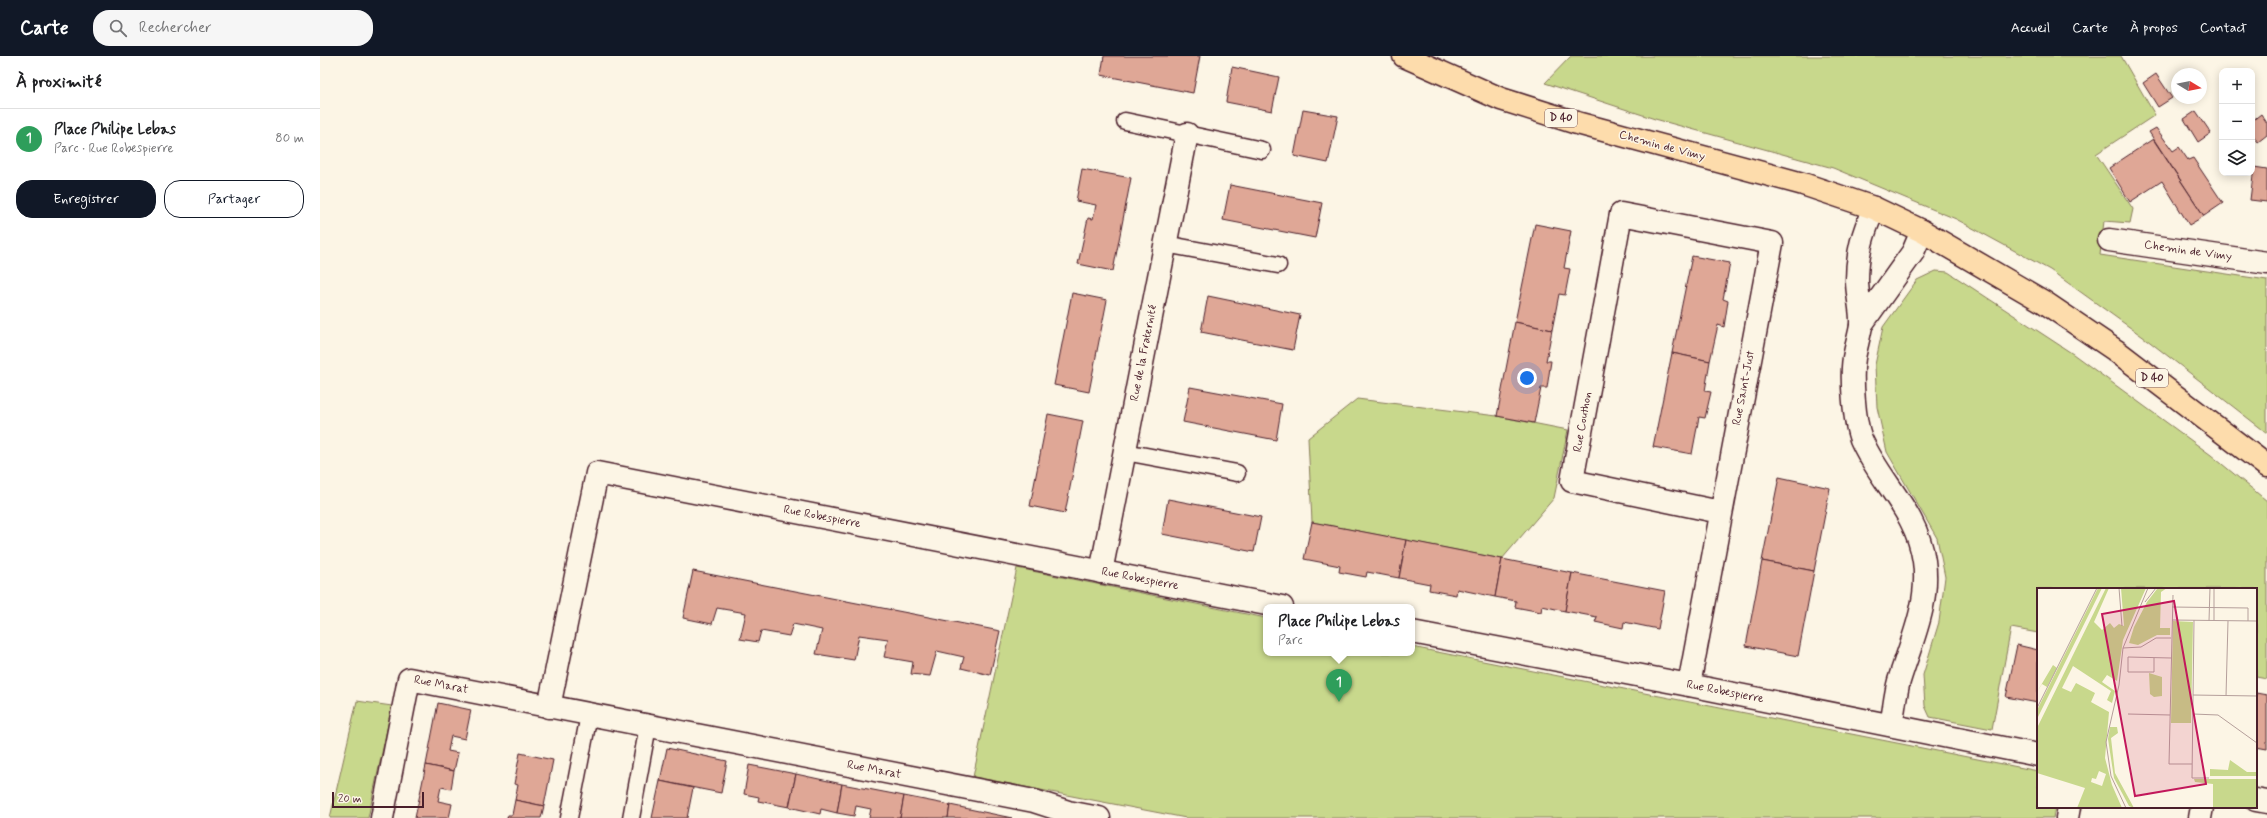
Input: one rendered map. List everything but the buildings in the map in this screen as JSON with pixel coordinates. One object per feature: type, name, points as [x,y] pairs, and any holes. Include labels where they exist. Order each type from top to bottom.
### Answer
[{"type":"main road","name":"Chemin de Vimy","points":[[1404,56],[1501,99],[1577,123],[1803,184],[1874,208],[1922,231]]},
{"type":"main road","name":"D 40","points":[[1922,231],[2044,302],[2115,350],[2264,466]]},
{"type":"street","name":"Rue de la Fraternité","points":[[1101,572],[1187,134]]},
{"type":"street","points":[[1874,208],[1861,238],[1857,280],[1861,325],[1854,360],[1853,395],[1861,437],[1881,477],[1912,519],[1920,537],[1924,562],[1925,592],[1918,626],[1899,683],[1891,725]]},
{"type":"street","name":"Rue Couthon","points":[[1621,214],[1572,481],[1720,512]]},
{"type":"street","name":"Rue Saint-Just","points":[[1621,214],[1772,242],[1720,512],[1689,685]]},
{"type":"street","points":[[1861,325],[1913,252],[1922,231]]},
{"type":"street","name":"Chemin de Vimy","points":[[2109,240],[2267,262]]},
{"type":"street","name":"Rue Robespierre","points":[[549,707],[596,473],[1266,604]]},
{"type":"street","name":"Rue Robespierre","points":[[1415,633],[1689,685],[2037,755]]},
{"type":"street","name":"Rue Marat","points":[[382,818],[410,679],[1034,801],[1067,815],[1099,818]]},
{"type":"street","points":[[2257,800],[2267,802]]},
{"type":"street","points":[[2067,818],[2069,808]]},
{"type":"street","points":[[2200,818],[2202,808]]},
{"type":"lane","points":[[1125,121],[1262,150]]},
{"type":"lane","points":[[1165,244],[1278,265]]},
{"type":"lane","points":[[1125,452],[1237,472]]},
{"type":"lane","points":[[569,818],[589,714]]},
{"type":"lane","points":[[631,818],[648,726]]},
{"type":"green space","points":[[1571,56],[2121,56],[2155,115],[2096,154],[2133,209],[2130,223],[2104,221],[2100,255],[2267,280],[2267,433],[2146,339],[2050,270],[1956,219],[1833,168],[1655,119],[1545,83]]},
{"type":"green space","points":[[1936,271],[1948,272],[2073,354],[2211,455],[2267,501],[2267,679],[2257,677],[2257,588],[2037,588],[2037,633],[2011,628],[1992,729],[1930,717],[1925,706],[1923,675],[1939,622],[1945,577],[1937,538],[1887,452],[1877,407],[1875,365],[1883,327],[1917,280]]},
{"type":"green space","points":[[1357,399],[1497,416],[1568,430],[1554,498],[1502,559],[1312,522],[1308,438]]},
{"type":"green space","points":[[1017,568],[1263,617],[1263,656],[1415,656],[1415,648],[2037,771],[2037,808],[2055,808],[2053,818],[1186,818],[973,777]]},
{"type":"green space","points":[[357,701],[392,706],[368,818],[330,818]]},
{"type":"place","name":"Place Philipe Lebas","points":[[1339,702]]}]
